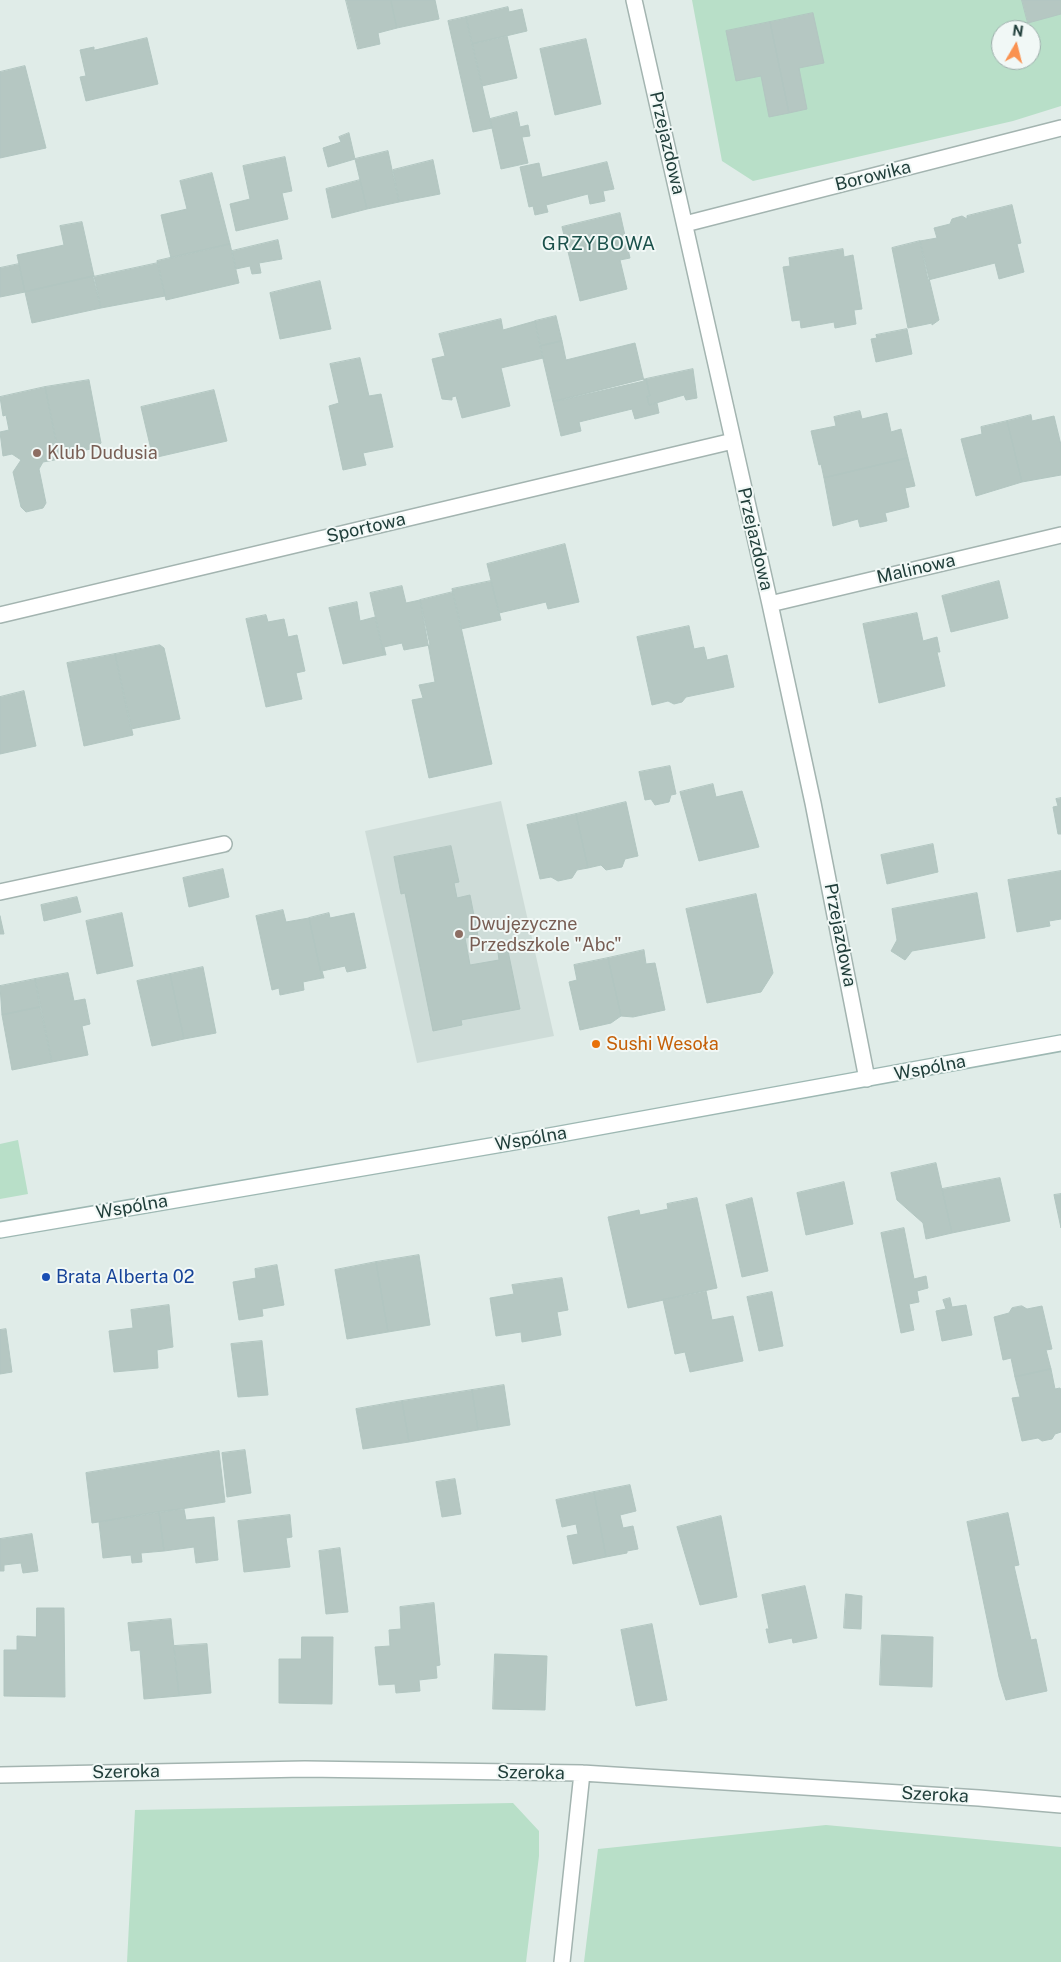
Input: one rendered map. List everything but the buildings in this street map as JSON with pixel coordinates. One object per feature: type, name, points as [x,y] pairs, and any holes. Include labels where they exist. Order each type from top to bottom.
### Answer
[{"type":"street","name":"Przejazdowa","points":[[634,0],[815,812],[867,1079]]},
{"type":"street","name":"Borowika","points":[[685,224],[1061,128]]},
{"type":"street","name":"Sportowa","points":[[0,615],[733,441]]},
{"type":"street","name":"Malinowa","points":[[770,604],[1061,535]]},
{"type":"street","points":[[0,892],[224,844]]},
{"type":"street","name":"Wspólna","points":[[0,1230],[867,1079],[1061,1043]]},
{"type":"street","name":"Szeroka","points":[[0,1775],[304,1769],[582,1774],[979,1798],[1061,1805]]},
{"type":"street","points":[[562,1962],[582,1774]]},
{"type":"shaded area","name":"Dwujęzyczne Przedszkole \"Abc\"","points":[[501,801],[554,1036],[417,1063],[365,831]]},
{"type":"green space","points":[[692,0],[1061,0],[1061,106],[1013,121],[753,181],[722,161]]},
{"type":"green space","points":[[18,1140],[28,1194],[0,1199],[0,1144]]},
{"type":"green space","points":[[513,1803],[539,1831],[539,1856],[526,1962],[127,1962],[135,1810]]},
{"type":"green space","points":[[826,1825],[1061,1847],[1061,1962],[584,1962],[598,1849]]},
{"type":"place","name":"Klub Dudusia","points":[[37,453]]},
{"type":"place","name":"Dwujęzyczne Przedszkole \"Abc\"","points":[[459,934]]},
{"type":"place","name":"Sushi Wesoła","points":[[596,1044]]},
{"type":"place","name":"Brata Alberta 02","points":[[46,1277]]},
{"type":"district","name":"GRZYBOWA","points":[[599,244]]}]
